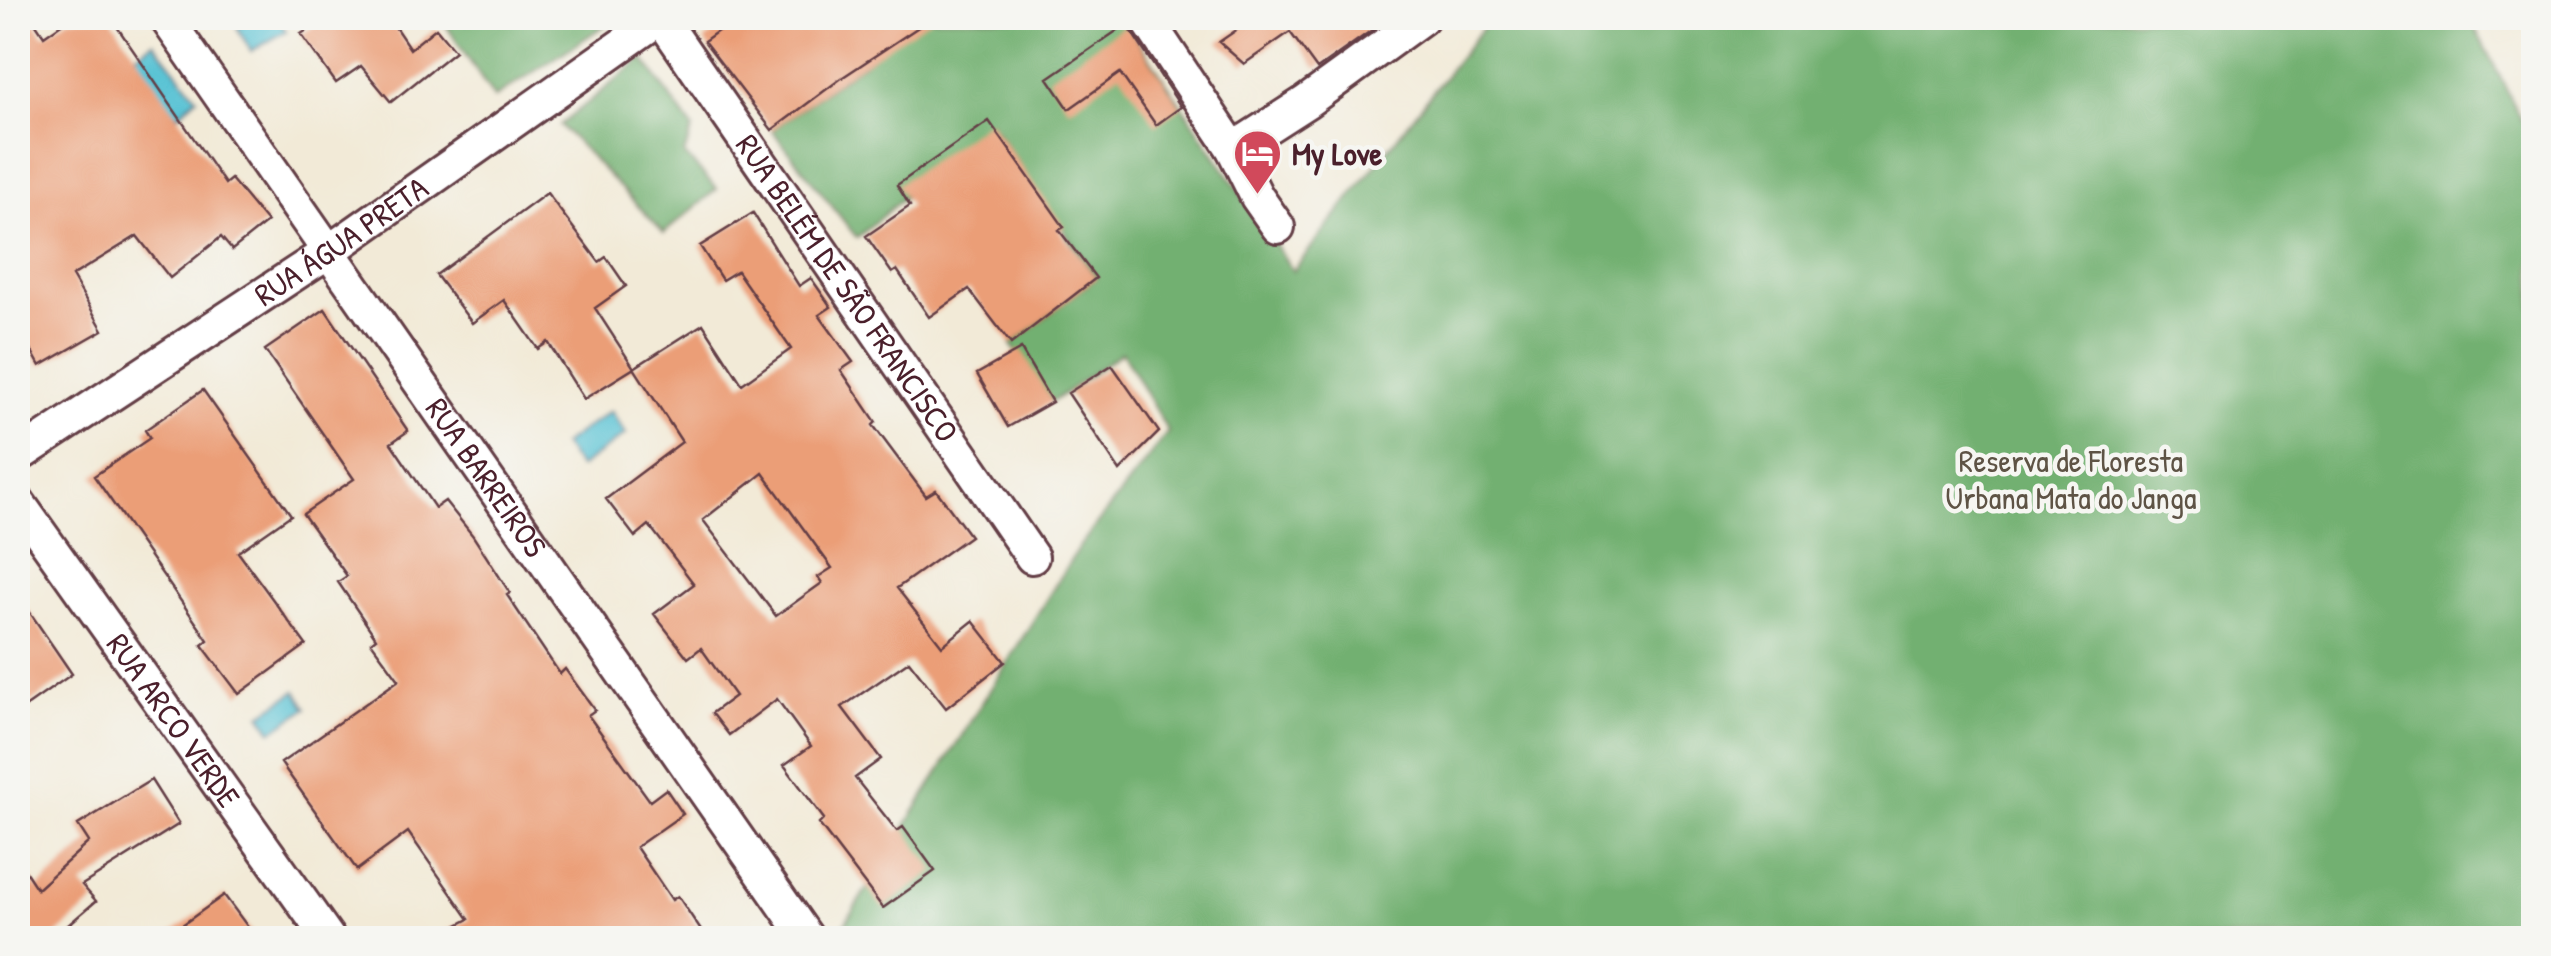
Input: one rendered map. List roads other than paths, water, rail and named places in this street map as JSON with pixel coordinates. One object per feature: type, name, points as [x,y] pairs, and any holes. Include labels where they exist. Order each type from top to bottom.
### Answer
[{"type":"street","name":"RUA BARREIROS","points":[[166,18],[807,938]]},
{"type":"street","name":"RUA ÁGUA PRETA","points":[[18,456],[328,252],[661,18]]},
{"type":"street","name":"RUA BELÉM DE SÃO FRANCISCO","points":[[661,18],[1032,557]]},
{"type":"street","points":[[1146,18],[1233,150],[1278,227]]},
{"type":"street","points":[[1233,150],[1422,18]]},
{"type":"street","name":"RUA ARCO VERDE","points":[[18,502],[328,938]]},
{"type":"water","points":[[252,18],[278,18],[286,31],[251,51],[237,27]]},
{"type":"water","points":[[154,42],[197,97],[178,115],[49,116]]},
{"type":"water","points":[[610,411],[626,434],[579,468],[562,445]]},
{"type":"water","points":[[296,691],[307,708],[272,731],[261,714]]},
{"type":"place","name":"My Love","points":[[1257,196]]},
{"type":"park label","name":"Reserva de Floresta Urbana Mata do Janga","points":[[2071,480]]}]
